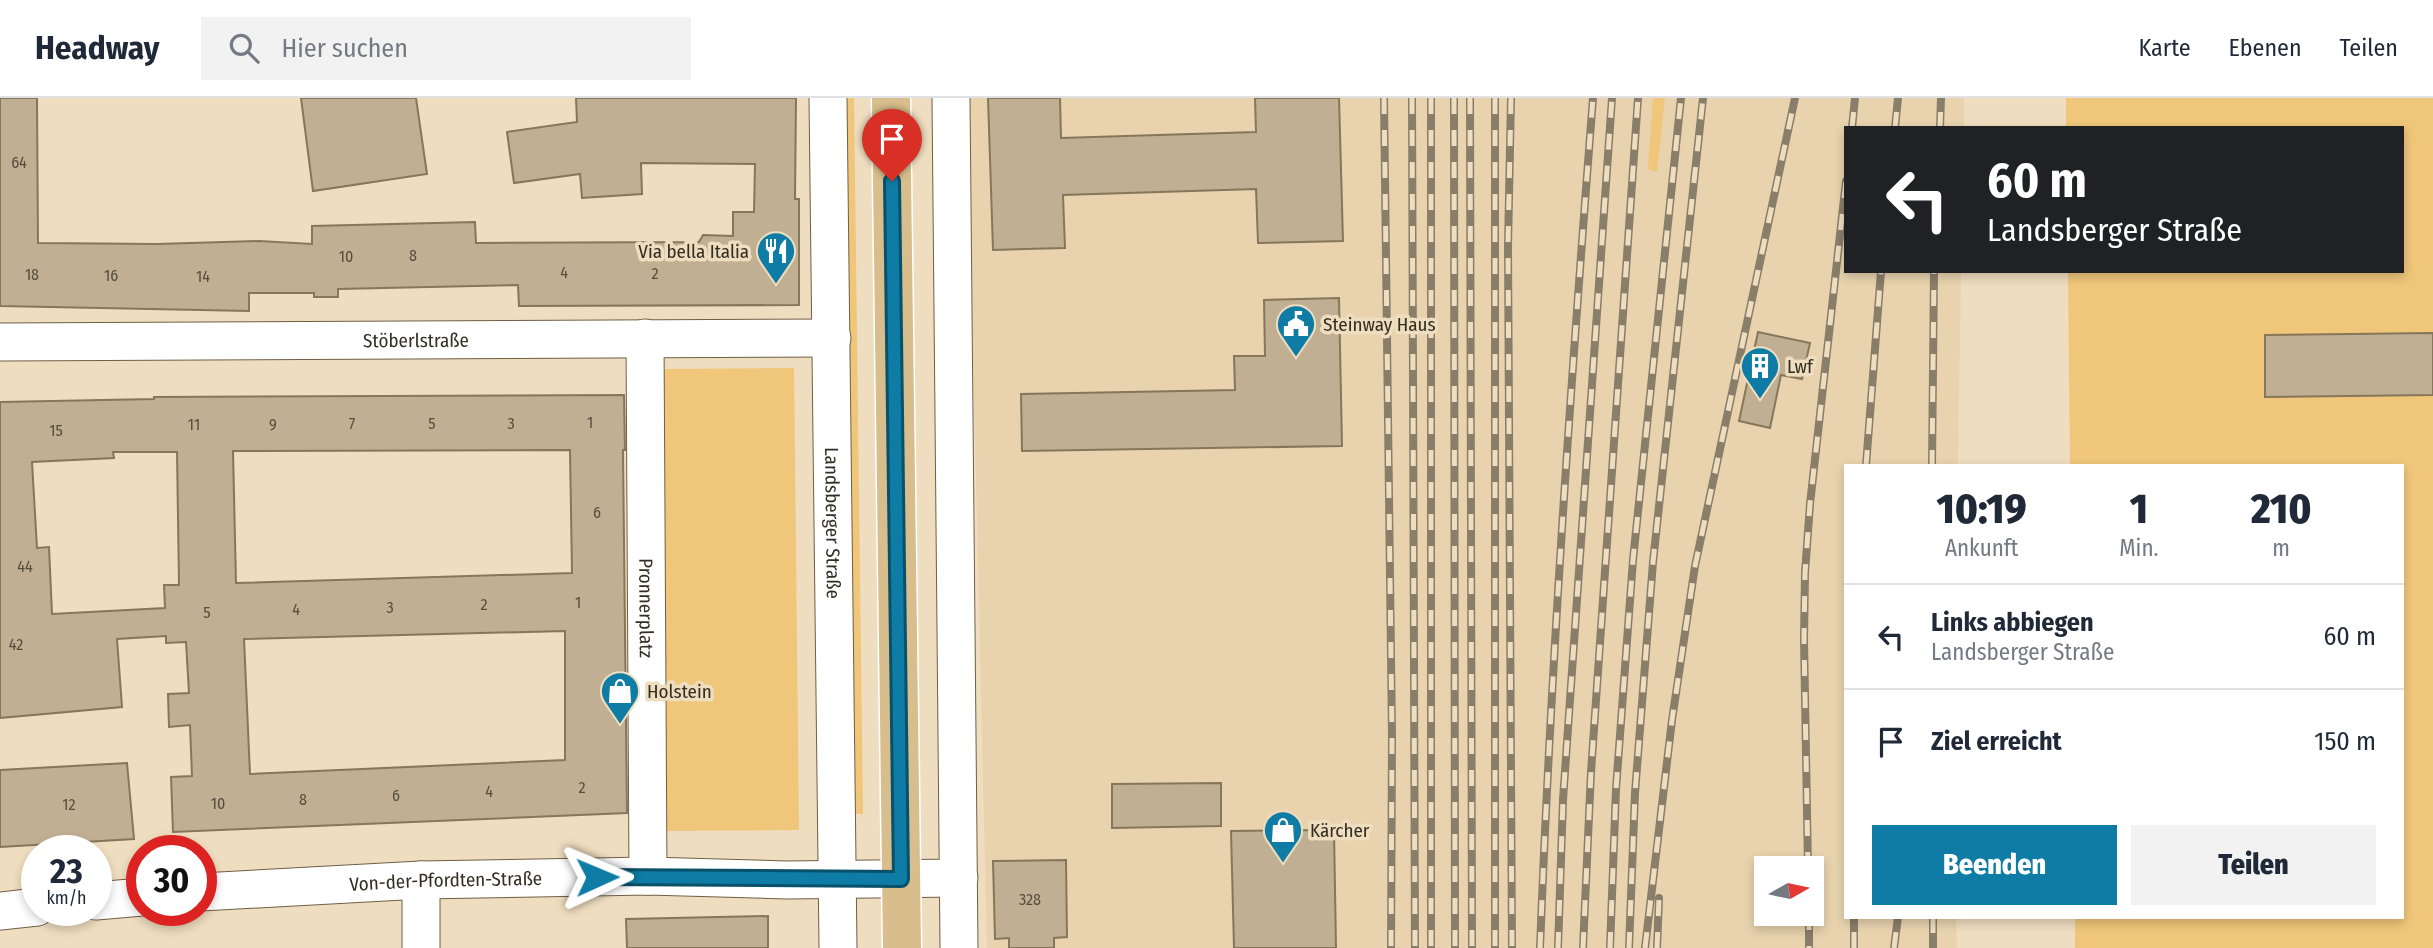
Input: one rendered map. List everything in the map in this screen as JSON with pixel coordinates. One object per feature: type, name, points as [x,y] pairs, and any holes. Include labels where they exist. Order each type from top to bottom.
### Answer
[{"type":"main road","points":[[891,98],[902,948]]},
{"type":"street","name":"Landsberger Straße","points":[[828,98],[838,948]]},
{"type":"street","points":[[951,98],[959,948]]},
{"type":"street","name":"Pronnerplatz","points":[[645,338],[648,876]]},
{"type":"street","name":"Stöberlstraße","points":[[0,342],[832,338]]},
{"type":"street","name":"Von-der-Pfordten-Straße","points":[[217,891],[421,880],[648,876],[901,879]]},
{"type":"street","points":[[901,879],[959,878]]},
{"type":"street","points":[[421,880],[421,948]]},
{"type":"street","points":[[0,911],[21,909]]},
{"type":"shaded area","points":[[845,98],[854,98],[863,814],[853,814]]},
{"type":"shaded area","points":[[970,98],[1964,98],[1964,126],[1844,126],[1844,273],[1961,273],[1958,464],[1844,464],[1844,919],[1956,919],[1957,948],[987,948],[971,267]]},
{"type":"shaded area","points":[[1653,98],[1665,98],[1657,172],[1648,169]]},
{"type":"shaded area","points":[[2066,98],[2433,98],[2433,948],[2075,948],[2075,919],[2404,919],[2404,464],[2070,464],[2068,273],[2404,273],[2404,126],[2066,126]]},
{"type":"shaded area","points":[[794,368],[799,830],[666,831],[662,369]]},
{"type":"building","points":[[0,98],[37,98],[38,243],[259,241],[312,244],[312,226],[475,222],[476,243],[699,242],[703,235],[733,236],[733,212],[754,212],[755,164],[641,163],[642,194],[582,198],[580,174],[514,183],[507,132],[577,122],[576,98],[796,98],[795,199],[799,199],[799,305],[519,306],[518,285],[338,289],[338,297],[314,297],[314,293],[249,293],[249,311],[0,306]]},
{"type":"building","points":[[301,98],[416,98],[427,174],[313,191]]},
{"type":"building","points":[[988,98],[1060,98],[1061,138],[1256,132],[1255,98],[1339,98],[1343,241],[1258,243],[1256,189],[1063,195],[1065,248],[993,250]]},
{"type":"building","points":[[1339,298],[1342,446],[1022,451],[1021,394],[1235,390],[1234,356],[1265,356],[1264,300]]},
{"type":"building","name":"Lwf","points":[[1758,332],[1810,343],[1802,379],[1781,375],[1770,428],[1739,421]]},
{"type":"building","points":[[2433,333],[2433,395],[2265,397],[2265,335]]},
{"type":"building","points":[[624,395],[627,813],[173,832],[171,777],[192,776],[190,725],[169,727],[168,694],[189,693],[186,642],[166,643],[166,636],[117,639],[122,707],[0,718],[0,402],[154,397]],"holes":[[[570,450],[572,573],[236,583],[233,451]],[[113,452],[177,452],[179,585],[164,585],[165,608],[52,614],[49,547],[37,548],[32,462],[114,458]],[[565,631],[565,760],[250,774],[244,639]]]},
{"type":"building","points":[[127,763],[134,835],[126,835],[126,839],[112,840],[112,835],[21,835],[21,846],[0,847],[0,770]]},
{"type":"building","points":[[1221,783],[1221,826],[1112,828],[1112,784]]},
{"type":"building","name":"Kärcher","points":[[1334,830],[1336,948],[1234,948],[1231,831]]},
{"type":"building","points":[[1066,860],[1067,937],[1054,938],[1054,948],[1009,948],[1009,938],[995,939],[993,861]]},
{"type":"building","points":[[768,916],[768,948],[627,948],[626,919]]},
{"type":"railway","points":[[1384,98],[1392,736],[1391,948]]},
{"type":"railway","points":[[1412,98],[1415,948]]},
{"type":"railway","points":[[1431,98],[1431,948]]},
{"type":"railway","points":[[1454,98],[1455,948]]},
{"type":"railway","points":[[1470,98],[1472,948]]},
{"type":"railway","points":[[1495,98],[1495,948]]},
{"type":"railway","points":[[1511,98],[1508,246],[1512,948]]},
{"type":"railway","points":[[1540,948],[1562,523],[1593,98]]},
{"type":"railway","points":[[1558,948],[1563,800],[1612,98]]},
{"type":"railway","points":[[1583,948],[1591,772],[1638,98]]},
{"type":"railway","points":[[1610,948],[1616,789],[1633,560],[1681,98]]},
{"type":"railway","points":[[1629,948],[1635,793],[1653,562],[1703,98]]},
{"type":"railway","points":[[1645,948],[1672,720],[1695,566],[1795,98]]},
{"type":"railway","points":[[1852,126],[1855,98]]},
{"type":"railway","points":[[1895,126],[1898,98]]},
{"type":"railway","points":[[1940,126],[1941,98]]},
{"type":"railway","points":[[1808,856],[1805,573],[1810,504],[1844,199]]},
{"type":"railway","points":[[1866,464],[1881,273]]},
{"type":"railway","points":[[1932,464],[1934,273]]},
{"type":"railway","points":[[1657,948],[1659,898]]},
{"type":"railway","points":[[1854,919],[1854,948]]},
{"type":"railway","points":[[1894,948],[1898,919]]},
{"type":"railway","points":[[1933,919],[1933,948]]},
{"type":"railway","points":[[1809,926],[1809,948]]},
{"type":"place","name":"Via bella Italia","points":[[776,285]]},
{"type":"place","name":"Steinway Haus","points":[[1296,358]]},
{"type":"place","name":"Lwf","points":[[1760,400]]},
{"type":"place","name":"Holstein","points":[[620,725]]},
{"type":"place","name":"Kärcher","points":[[1283,864]]},
{"type":"route","points":[[597,877],[901,879],[892,181]]}]
